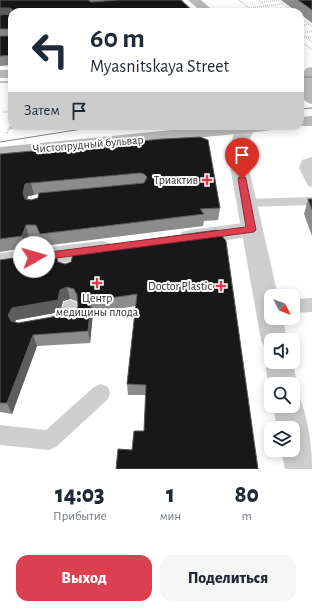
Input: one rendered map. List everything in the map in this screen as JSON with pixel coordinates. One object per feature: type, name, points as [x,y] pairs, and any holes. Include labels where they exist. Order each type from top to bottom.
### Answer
[{"type":"main road","points":[[194,0],[204,8]]},
{"type":"main road","points":[[304,79],[312,71]]},
{"type":"main road","points":[[304,89],[306,94],[312,99]]},
{"type":"main road","name":"Чистопрудный бульвар","points":[[0,152],[224,130]]},
{"type":"street","points":[[250,130],[242,136],[238,155],[251,230],[265,289]]},
{"type":"street","points":[[170,240],[251,230]]},
{"type":"street","points":[[0,262],[34,250],[67,261],[122,246]]},
{"type":"street","points":[[298,457],[301,469]]},
{"type":"lane","points":[[312,161],[306,163],[304,168],[312,182]]},
{"type":"lane","points":[[246,203],[312,201]]},
{"type":"lane","points":[[300,306],[312,305]]},
{"type":"lane","points":[[43,323],[71,318],[70,307]]},
{"type":"lane","points":[[0,435],[49,440],[101,393]]},
{"type":"path","points":[[240,0],[249,8],[283,4]]},
{"type":"path","points":[[259,0],[269,8]]},
{"type":"path","points":[[262,2],[278,0],[289,8]]},
{"type":"path","points":[[305,20],[311,25]]},
{"type":"path","points":[[304,35],[312,42]]},
{"type":"path","points":[[304,38],[312,37]]},
{"type":"path","points":[[304,43],[312,50]]},
{"type":"path","points":[[3,112],[8,111]]},
{"type":"building","points":[[0,0],[88,0],[91,2],[118,0],[181,0],[190,8],[8,8],[0,8]]},
{"type":"building","points":[[298,0],[312,0],[312,10]]},
{"type":"building","points":[[8,14],[8,29],[0,29],[0,15]]},
{"type":"building","points":[[0,36],[8,36],[8,55],[0,56]]},
{"type":"building","points":[[200,137],[208,140],[220,208],[200,209],[204,214],[40,234],[36,225],[26,225],[22,236],[0,239],[0,154],[162,139]],"holes":[[[140,173],[147,177],[144,183],[39,193],[38,198],[31,200],[25,199],[23,193],[25,184],[31,183]]]},
{"type":"building","points":[[308,199],[312,199],[312,210]]},
{"type":"building","points":[[217,230],[226,241],[258,469],[116,469],[118,449],[132,450],[134,431],[144,431],[146,385],[127,384],[137,294],[91,301],[88,331],[33,335],[7,403],[0,403],[0,260],[55,252],[58,262],[65,264],[71,262],[74,250]],"holes":[[[67,287],[74,289],[77,295],[78,306],[75,313],[18,323],[11,321],[8,315],[12,308],[58,300],[60,290]]]},
{"type":"tram line","points":[[304,77],[312,77]]},
{"type":"tram line","points":[[0,82],[8,82]]},
{"type":"tram line","points":[[304,109],[312,108]]},
{"type":"tram line","points":[[0,142],[76,130]]},
{"type":"place","name":"Триактив","points":[[207,180]]},
{"type":"place","name":"Центр медицины плода","points":[[97,283]]},
{"type":"place","name":"Doctor Plastic","points":[[221,286]]},
{"type":"route","points":[[34,257],[251,230],[242,179]]}]
